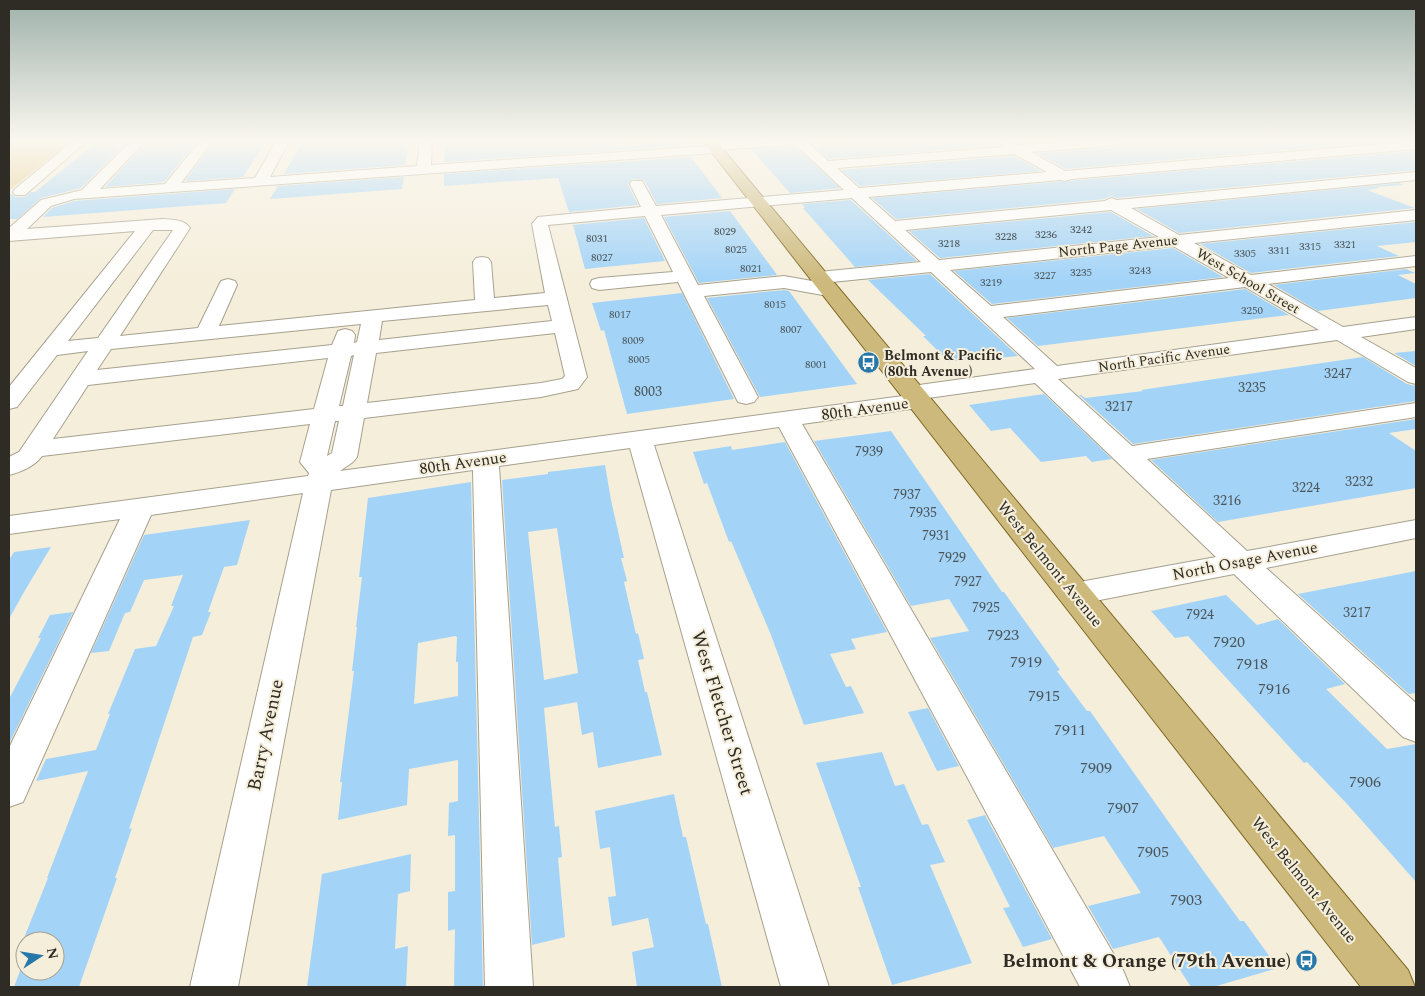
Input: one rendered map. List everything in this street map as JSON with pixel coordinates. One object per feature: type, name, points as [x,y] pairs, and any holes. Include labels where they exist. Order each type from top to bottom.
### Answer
[{"type":"main road","name":"West Belmont Avenue","points":[[746,187],[1391,987]]},
{"type":"street","points":[[25,187],[20,192],[177,187]]},
{"type":"street","points":[[9,235],[47,202],[89,191],[93,187]]},
{"type":"street","points":[[639,187],[746,397]]},
{"type":"street","points":[[849,187],[986,313],[1126,456],[1240,562],[1410,712]]},
{"type":"street","points":[[33,449],[541,390],[570,384],[576,377],[540,224],[544,220],[918,187]]},
{"type":"street","name":"West School Street","points":[[1083,187],[1416,377]]},
{"type":"street","points":[[891,226],[1315,187]]},
{"type":"street","name":"North Page Avenue","points":[[819,278],[1416,214]]},
{"type":"street","points":[[9,235],[148,225],[178,225],[182,228],[28,457],[9,468]]},
{"type":"street","points":[[9,402],[148,225]]},
{"type":"street","points":[[986,313],[1416,261]]},
{"type":"street","points":[[482,262],[485,305]]},
{"type":"street","points":[[784,282],[802,272],[819,278]]},
{"type":"street","points":[[103,282],[149,277]]},
{"type":"street","points":[[599,284],[784,282],[819,278]]},
{"type":"street","points":[[205,334],[228,286]]},
{"type":"street","points":[[49,349],[556,298]]},
{"type":"street","points":[[350,319],[313,462],[321,477],[344,457],[373,317]]},
{"type":"street","name":"North Pacific Avenue","points":[[915,397],[1046,374],[1416,323]]},
{"type":"street","points":[[81,378],[340,352],[564,326]]},
{"type":"street","name":"80th Avenue","points":[[9,525],[140,507],[321,477],[486,460],[787,419],[915,397]]},
{"type":"street","points":[[1126,456],[1416,410]]},
{"type":"street","points":[[787,419],[1106,987]]},
{"type":"street","name":"West Fletcher Street","points":[[640,439],[805,987]]},
{"type":"street","points":[[486,460],[509,987]]},
{"type":"street","name":"Barry Avenue","points":[[214,987],[321,477]]},
{"type":"street","points":[[9,789],[140,507]]},
{"type":"street","name":"North Osage Avenue","points":[[1074,594],[1416,528]]},
{"type":"building","points":[[41,187],[82,187],[41,198],[17,219],[9,219],[9,194],[15,197],[25,197],[31,192],[35,192]]},
{"type":"building","points":[[277,187],[402,187],[402,189],[270,199]]},
{"type":"building","points":[[561,187],[629,187],[638,205],[569,212]]},
{"type":"building","points":[[648,187],[714,187],[722,198],[657,204]]},
{"type":"building","points":[[785,187],[840,188],[790,193]]},
{"type":"building","points":[[993,187],[1229,187],[1117,198],[1110,196],[1104,199],[896,219],[872,198]]},
{"type":"building","points":[[1355,187],[1380,188],[1367,190],[1415,208],[1179,233],[1137,209]]},
{"type":"building","points":[[235,189],[226,203],[43,217],[52,208],[74,201]]},
{"type":"building","points":[[851,200],[917,261],[855,267],[803,208],[805,208],[802,204]]},
{"type":"building","points":[[730,211],[777,275],[699,283],[664,217]]},
{"type":"building","points":[[1111,212],[1153,236],[940,258],[909,231]]},
{"type":"building","points":[[644,218],[665,261],[585,269],[573,225]]},
{"type":"building","points":[[1416,222],[1416,242],[1377,246],[1399,256],[1251,273],[1200,244]]},
{"type":"building","points":[[1173,248],[1223,277],[992,304],[954,271]]},
{"type":"building","points":[[1406,269],[1415,273],[1398,275],[1416,284],[1416,298],[1318,311],[1274,285]]},
{"type":"building","points":[[930,274],[1018,356],[998,358],[996,356],[949,362],[923,336],[926,336],[868,280]]},
{"type":"building","points":[[1245,289],[1289,315],[1038,346],[1007,318]]},
{"type":"building","points":[[789,291],[857,384],[760,397],[707,298]]},
{"type":"building","points":[[682,293],[734,399],[627,414],[604,330],[601,331],[592,303]]},
{"type":"building","points":[[1416,351],[1416,366],[1394,353]]},
{"type":"building","points":[[1363,357],[1407,384],[1416,386],[1416,401],[1133,444],[1079,395],[1085,398],[1143,391],[1141,390]]},
{"type":"building","points":[[1044,394],[1112,459],[1092,462],[1086,456],[1041,462],[1010,428],[991,431],[969,405]]},
{"type":"building","points":[[1416,419],[1416,429],[1389,433],[1416,451],[1416,488],[1218,522],[1151,460]]},
{"type":"building","points":[[891,431],[1002,592],[1004,592],[1060,670],[1057,671],[1087,711],[1090,711],[1240,921],[1244,921],[1278,968],[1213,987],[1191,987],[1159,937],[1113,949],[1088,906],[1141,893],[1104,836],[1053,848],[930,638],[969,631],[949,599],[911,606],[814,441]]},
{"type":"building","points":[[785,442],[887,632],[851,639],[856,649],[830,654],[846,687],[851,686],[864,713],[804,725],[771,635],[731,541],[729,542],[707,483],[704,484],[693,452],[731,446],[732,450]]},
{"type":"building","points":[[605,465],[624,558],[621,558],[627,581],[624,582],[644,659],[638,660],[662,755],[598,768],[593,732],[582,735],[577,702],[544,708],[555,827],[559,826],[562,857],[558,858],[565,937],[532,945],[502,480],[548,474],[548,472]],"holes":[[[557,528],[578,673],[544,680],[528,532]]]},
{"type":"building","points":[[471,482],[483,987],[454,987],[455,929],[448,931],[448,892],[455,891],[455,835],[448,836],[449,803],[458,801],[458,760],[409,769],[407,805],[338,820],[342,782],[340,782],[354,671],[352,671],[362,577],[359,577],[368,498]],"holes":[[[457,637],[458,696],[414,704],[418,643]]]},
{"type":"building","points":[[250,520],[237,565],[224,567],[202,635],[193,637],[129,829],[132,828],[115,878],[117,878],[79,987],[14,987],[16,981],[65,981],[65,931],[27,931],[88,771],[36,781],[46,759],[96,750],[110,714],[108,714],[135,649],[156,646],[174,606],[171,606],[183,575],[144,580],[130,612],[125,613],[109,651],[91,653],[144,535]]},
{"type":"building","points":[[51,547],[9,619],[9,560],[14,552]]},
{"type":"building","points":[[1416,571],[1416,693],[1409,694],[1298,594]]},
{"type":"building","points":[[1226,595],[1257,625],[1278,619],[1345,684],[1326,689],[1387,749],[1416,744],[1416,882],[1349,806],[1307,762],[1304,763],[1188,636],[1175,638],[1151,611]]},
{"type":"building","points":[[73,612],[9,744],[9,699],[41,638],[38,638],[50,615]]},
{"type":"building","points":[[928,708],[959,766],[937,771],[908,712]]},
{"type":"building","points":[[882,752],[895,786],[904,784],[922,825],[928,824],[945,862],[930,865],[972,963],[892,985],[858,887],[861,887],[816,763]]},
{"type":"building","points":[[674,794],[683,837],[686,837],[722,987],[637,987],[632,952],[654,947],[648,918],[612,926],[608,897],[616,896],[610,847],[600,849],[595,811]]},
{"type":"building","points":[[985,815],[1052,939],[1023,947],[1003,908],[1010,907],[967,820]]},
{"type":"building","points":[[411,854],[410,891],[398,894],[395,949],[408,946],[406,987],[307,987],[322,874]]},
{"type":"place","name":"Belmont & Pacific (80th Avenue)","points":[[868,363]]},
{"type":"place","name":"Belmont & Orange (79th Avenue)","points":[[1307,961]]}]
